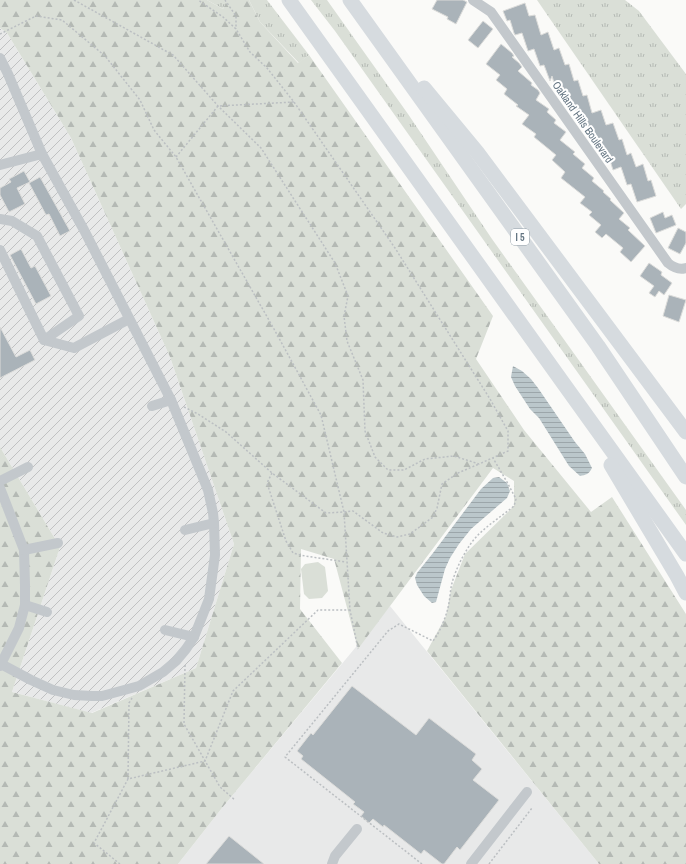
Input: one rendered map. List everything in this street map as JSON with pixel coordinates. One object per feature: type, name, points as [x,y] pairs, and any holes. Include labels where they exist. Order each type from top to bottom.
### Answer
[{"type":"highway","points":[[289,0],[686,554]]},
{"type":"highway","points":[[351,0],[477,152],[686,432]]},
{"type":"highway","name":"I 5","points":[[351,0],[598,346],[686,477]]},
{"type":"highway","points":[[561,380],[686,593]]},
{"type":"street","name":"Oakland Hills Boulevard","points":[[473,0],[491,12],[668,263],[679,269],[686,268]]},
{"type":"street","points":[[0,58],[4,76],[42,154],[84,230],[170,400],[208,490],[214,523],[214,555],[209,599],[194,637],[176,661],[157,676],[139,686],[102,696],[74,695],[53,690],[1,665],[19,628],[25,606],[24,550],[0,488]]},
{"type":"street","points":[[0,165],[42,154]]},
{"type":"street","points":[[0,219],[12,221],[37,236],[79,316],[44,340]]},
{"type":"street","points":[[0,250],[44,340],[74,348],[129,319]]},
{"type":"street","points":[[152,406],[170,400]]},
{"type":"street","points":[[0,481],[28,467]]},
{"type":"street","points":[[184,530],[214,523]]},
{"type":"street","points":[[24,550],[58,543]]},
{"type":"street","points":[[25,606],[47,612]]},
{"type":"street","points":[[165,630],[194,637]]},
{"type":"street","points":[[471,864],[527,792]]},
{"type":"street","points":[[332,864],[335,856],[357,829]]},
{"type":"path","points":[[74,0],[173,55],[218,106],[261,148],[335,263],[348,296],[344,316],[347,341],[363,380],[365,431],[376,457],[388,470],[404,470],[424,459],[454,456],[479,464]]},
{"type":"path","points":[[170,400],[198,414],[226,432],[272,473],[326,513],[353,510],[384,533],[397,537],[410,534],[433,517],[437,508],[442,484],[458,473],[508,451],[508,431],[490,399],[395,248],[294,102],[267,68],[250,52],[236,29],[198,0]]},
{"type":"path","points":[[225,0],[236,16],[236,29]]},
{"type":"path","points":[[0,34],[36,16],[62,20],[105,56],[140,100],[154,130],[176,157],[274,329],[320,415],[344,512],[350,610],[358,649]]},
{"type":"path","points":[[176,157],[218,106],[294,102]]},
{"type":"path","points":[[422,864],[285,757],[388,631],[399,624],[433,641],[446,616],[449,607],[452,582],[468,547],[479,534],[514,506],[516,499],[493,458]]},
{"type":"path","points":[[272,473],[267,483],[286,541],[293,553],[347,562]]},
{"type":"path","points":[[205,761],[233,691],[318,610],[350,610]]},
{"type":"path","points":[[185,665],[184,724],[220,787],[235,800]]},
{"type":"path","points":[[120,864],[94,843],[128,779],[129,703],[139,686]]},
{"type":"path","points":[[128,779],[205,761]]},
{"type":"path","points":[[489,864],[532,808]]},
{"type":"shaded area","points":[[0,28],[7,33],[71,138],[170,357],[234,544],[196,668],[91,713],[12,692],[60,547],[0,447]]},
{"type":"shaded area","points":[[513,366],[522,371],[538,388],[585,454],[592,468],[590,472],[580,476],[569,466],[539,418],[530,409],[515,386],[511,377]]},
{"type":"shaded area","points":[[499,477],[507,483],[510,491],[507,498],[471,529],[459,544],[445,569],[436,602],[432,603],[424,596],[417,585],[415,578],[417,573],[481,489],[493,478]]},
{"type":"shaded area","points":[[390,606],[599,864],[178,864],[222,808]]},
{"type":"green space","points":[[0,0],[207,0],[223,9],[227,0],[249,0],[260,22],[298,63],[309,55],[493,316],[476,359],[524,430],[591,512],[612,497],[686,614],[686,864],[599,864],[427,651],[446,616],[451,590],[465,554],[514,506],[514,481],[493,468],[358,649],[334,559],[301,549],[300,609],[342,663],[222,808],[178,864],[0,864],[0,447],[60,547],[12,692],[92,713],[196,668],[234,544],[170,357],[71,138],[7,33],[0,28]]},
{"type":"green space","points":[[207,0],[227,0],[223,9]]},
{"type":"green space","points":[[249,0],[267,0],[309,55],[299,63],[260,22]]},
{"type":"green space","points":[[311,0],[327,0],[408,114],[492,239],[686,510],[686,525],[335,31]]},
{"type":"green space","points":[[537,0],[625,0],[639,11],[686,74],[686,204],[681,209]]},
{"type":"green space","points":[[318,562],[325,567],[328,591],[322,598],[309,599],[304,594],[301,569],[305,564]]},
{"type":"building","points":[[437,0],[463,0],[467,2],[456,24],[447,19],[448,17],[432,9]]},
{"type":"building","points":[[525,3],[529,16],[535,15],[541,35],[548,32],[554,50],[559,48],[565,65],[569,64],[574,81],[578,80],[583,96],[587,95],[592,113],[601,110],[606,125],[613,123],[619,140],[622,139],[627,155],[631,153],[636,167],[643,164],[648,181],[651,180],[656,196],[637,202],[631,184],[627,185],[621,167],[613,170],[608,154],[605,155],[600,139],[592,141],[587,126],[581,128],[575,111],[570,112],[564,94],[558,96],[552,76],[550,81],[544,65],[540,66],[534,49],[528,51],[522,33],[515,35],[510,20],[507,21],[503,11]]},
{"type":"building","points":[[483,21],[493,29],[478,48],[468,40]]},
{"type":"building","points":[[501,44],[512,53],[514,56],[512,57],[522,67],[518,71],[532,83],[531,85],[540,93],[536,100],[549,109],[547,112],[556,120],[554,123],[566,132],[560,140],[575,152],[573,154],[585,164],[582,168],[594,178],[592,181],[604,191],[603,192],[611,199],[610,200],[624,213],[619,219],[630,228],[628,230],[645,246],[631,262],[620,252],[623,248],[606,234],[602,238],[595,232],[601,225],[589,215],[592,212],[580,203],[585,197],[561,178],[565,172],[552,160],[556,155],[534,137],[536,134],[522,124],[529,115],[516,106],[518,105],[504,94],[507,89],[496,80],[500,75],[486,64]]},
{"type":"building","points":[[24,171],[30,182],[17,188],[25,204],[9,212],[0,195],[0,188],[11,182],[9,179]]},
{"type":"building","points":[[40,177],[70,231],[60,236],[49,214],[46,215],[29,183]]},
{"type":"building","points":[[663,212],[665,218],[672,215],[676,225],[656,233],[650,218]]},
{"type":"building","points":[[678,228],[686,232],[686,243],[680,254],[668,248]]},
{"type":"building","points":[[21,249],[31,268],[35,266],[51,296],[36,304],[10,255]]},
{"type":"building","points":[[649,263],[662,272],[661,275],[672,283],[664,295],[659,291],[655,297],[649,293],[654,286],[640,276]]},
{"type":"building","points":[[669,295],[686,300],[679,322],[663,316]]},
{"type":"building","points":[[0,327],[16,357],[30,350],[35,360],[0,378]]},
{"type":"building","points":[[352,686],[416,735],[429,718],[476,754],[472,760],[482,769],[473,780],[499,800],[460,850],[457,847],[444,864],[424,850],[421,854],[384,825],[383,827],[373,819],[369,823],[361,816],[364,812],[353,804],[355,802],[301,759],[303,756],[297,751],[311,733],[313,735]]},
{"type":"building","points":[[229,836],[264,864],[206,864]]}]
